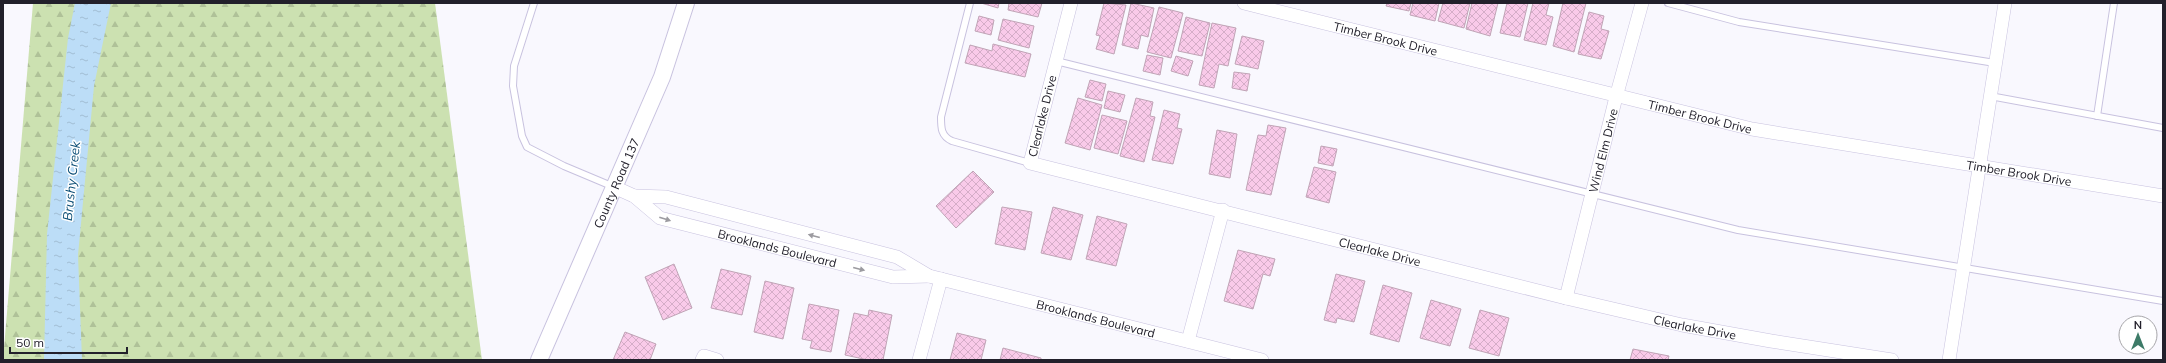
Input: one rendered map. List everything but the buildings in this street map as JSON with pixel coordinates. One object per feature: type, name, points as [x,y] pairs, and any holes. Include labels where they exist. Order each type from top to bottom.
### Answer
[{"type":"street","name":"County Road 137","points":[[539,360],[597,231],[614,187],[662,77],[686,3]]},
{"type":"street","name":"Clearlake Drive","points":[[1071,3],[1030,163],[1223,210],[1566,298],[1690,326],[1771,342],[1892,360]]},
{"type":"street","name":"Timber Brook Drive","points":[[1244,3],[1295,9],[1616,97],[1752,129],[2163,196]]},
{"type":"street","name":"Wind Elm Drive","points":[[1566,298],[1593,195],[1616,97],[1642,3]]},
{"type":"street","points":[[1949,360],[2005,3]]},
{"type":"street","name":"Brooklands Boulevard","points":[[614,187],[634,196],[660,218],[893,277],[935,278],[1262,360]]},
{"type":"street","name":"Brooklands Boulevard","points":[[634,196],[666,197],[896,257],[935,278]]},
{"type":"street","points":[[1188,341],[1223,210]]},
{"type":"street","points":[[919,360],[935,278]]},
{"type":"street","points":[[702,360],[704,356],[717,360]]},
{"type":"lane","points":[[534,3],[514,66],[513,86],[522,136],[527,147],[564,166],[614,187]]},
{"type":"lane","points":[[970,3],[941,117],[942,133],[946,139],[1030,163]]},
{"type":"lane","points":[[1668,3],[1739,22],[1995,63]]},
{"type":"lane","points":[[2097,116],[2114,3]]},
{"type":"lane","points":[[1056,61],[1738,230],[2163,301]]},
{"type":"lane","points":[[1990,96],[2163,128]]},
{"type":"green space","points":[[33,3],[435,3],[482,360],[3,360]]},
{"type":"water","name":"Brushy Creek","points":[[75,3],[111,3],[94,86],[78,255],[82,360],[44,360],[47,234],[68,38]]}]
